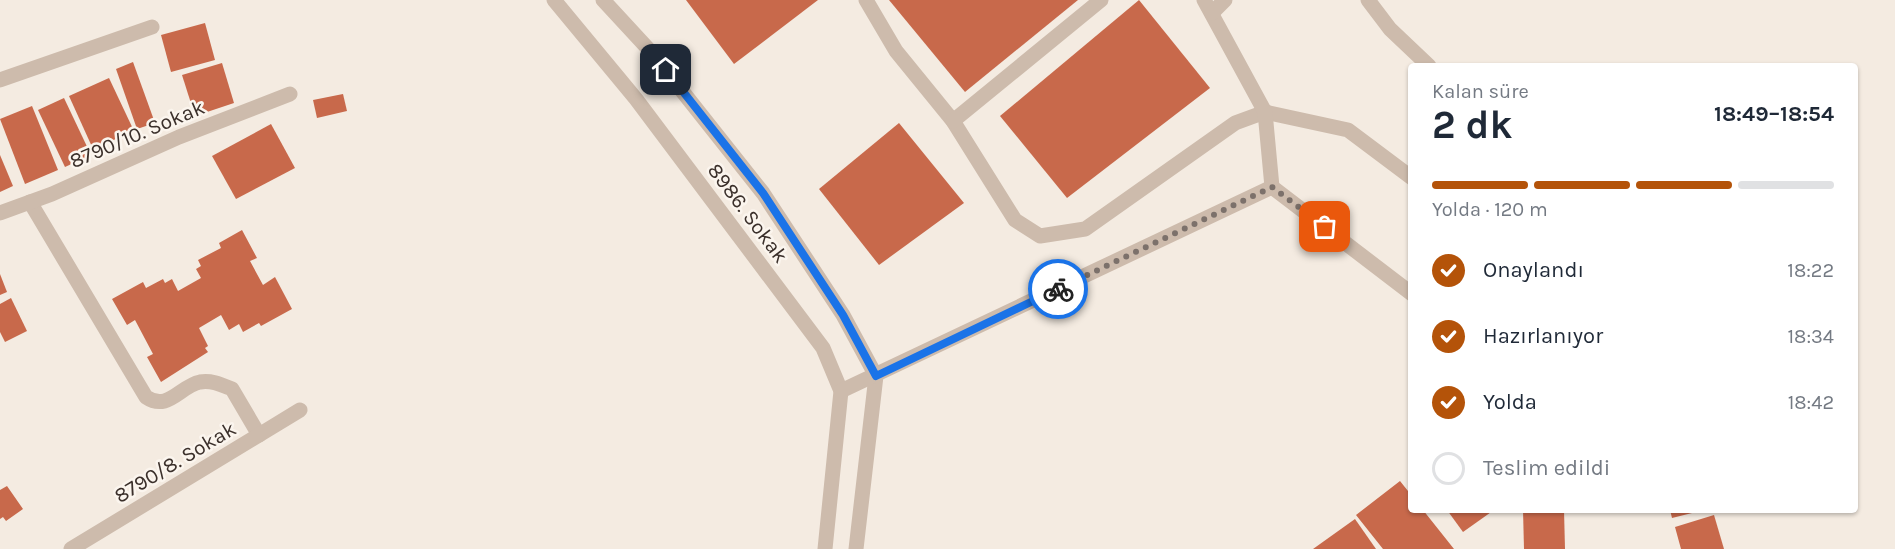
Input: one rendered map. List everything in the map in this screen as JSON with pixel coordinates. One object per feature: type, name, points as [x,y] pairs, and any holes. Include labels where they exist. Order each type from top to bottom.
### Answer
[{"type":"street","name":"8986. Sokak","points":[[554,0],[636,99],[823,348],[841,391],[825,549]]},
{"type":"street","name":"8986. Sokak","points":[[603,0],[652,52],[763,193],[843,315],[876,376]]},
{"type":"street","points":[[866,0],[896,51],[953,121],[1015,220],[1040,236],[1085,230],[1235,123],[1265,112],[1348,130],[1408,175]]},
{"type":"street","points":[[953,121],[1101,0]]},
{"type":"street","points":[[1225,0],[1208,7],[1265,112],[1272,187],[1408,291]]},
{"type":"street","points":[[1368,0],[1390,29],[1426,63]]},
{"type":"street","points":[[0,80],[85,48],[152,27]]},
{"type":"street","name":"8790/10. Sokak","points":[[0,213],[179,137],[290,94]]},
{"type":"street","points":[[841,391],[1272,187]]},
{"type":"street","points":[[30,202],[146,397],[154,402],[164,402],[198,382],[211,381],[232,389],[259,435]]},
{"type":"street","points":[[856,549],[876,376]]},
{"type":"street","name":"8790/8. Sokak","points":[[71,549],[300,410]]},
{"type":"building","points":[[686,0],[818,0],[734,64]]},
{"type":"building","points":[[889,0],[1078,0],[965,92]]},
{"type":"building","points":[[1139,0],[1210,88],[1067,198],[1000,116]]},
{"type":"building","points":[[205,23],[215,60],[171,72],[161,35]]},
{"type":"building","points":[[133,62],[155,123],[137,129],[116,69]]},
{"type":"building","points":[[222,63],[234,103],[195,116],[182,75]]},
{"type":"building","points":[[109,78],[134,131],[93,149],[69,96]]},
{"type":"building","points":[[343,94],[347,111],[317,118],[313,100]]},
{"type":"building","points":[[64,98],[91,155],[65,167],[38,110]]},
{"type":"building","points":[[32,106],[58,170],[25,184],[0,119]]},
{"type":"building","points":[[899,123],[964,203],[879,265],[819,189]]},
{"type":"building","points":[[271,124],[295,168],[236,199],[212,156]]},
{"type":"building","points":[[0,155],[13,186],[0,192]]},
{"type":"building","points":[[242,230],[257,258],[250,261],[263,285],[275,277],[292,309],[261,326],[259,323],[243,332],[239,324],[229,330],[221,315],[199,328],[208,346],[205,348],[208,352],[161,382],[147,357],[153,354],[135,320],[127,325],[112,299],[143,282],[146,288],[163,279],[165,283],[172,279],[178,291],[201,278],[196,269],[201,266],[198,260],[221,248],[219,243]]},
{"type":"building","points":[[0,274],[7,292],[0,295]]},
{"type":"building","points":[[11,298],[27,331],[5,342],[0,332],[0,304]]},
{"type":"building","points":[[1400,481],[1408,491],[1408,513],[1425,513],[1454,549],[1383,549],[1356,515]]},
{"type":"building","points":[[7,486],[23,509],[6,521],[3,517],[0,519],[0,490]]},
{"type":"building","points":[[1449,513],[1490,513],[1463,532]]},
{"type":"building","points":[[1523,513],[1564,513],[1565,549],[1524,549]]},
{"type":"building","points":[[1671,513],[1692,513],[1672,518]]},
{"type":"building","points":[[1714,515],[1724,549],[1681,549],[1675,527]]},
{"type":"building","points":[[1355,519],[1376,549],[1313,549]]},
{"type":"way so far","points":[[1058,289],[1272,187],[1325,227]]},
{"type":"route","points":[[666,70],[763,193],[843,315],[876,376],[1058,289]]}]
